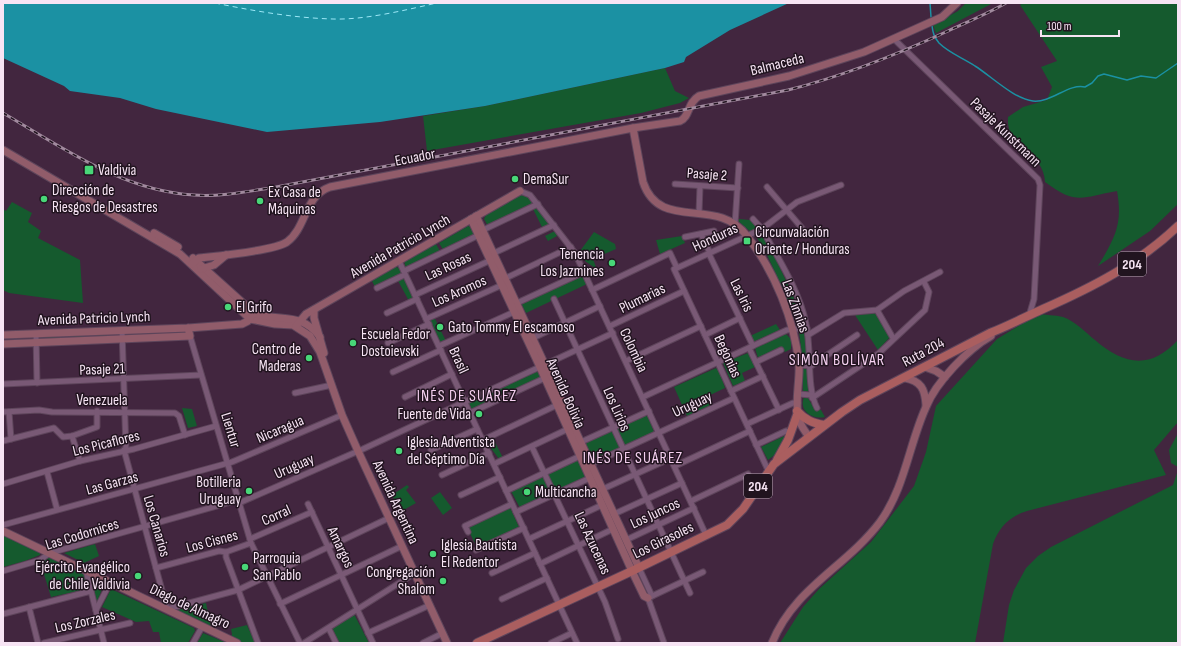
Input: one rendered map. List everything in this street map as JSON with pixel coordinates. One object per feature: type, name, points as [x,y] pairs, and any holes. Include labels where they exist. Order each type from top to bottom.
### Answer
[{"type":"main road","name":"Balmaceda","points":[[633,128],[682,121],[686,116],[690,103],[699,96],[804,72],[857,55],[894,40],[942,17],[957,3]]},
{"type":"main road","name":"Las Zinnias","points":[[633,128],[644,182],[649,194],[662,206],[674,212],[699,213],[719,216],[735,224],[747,235],[770,273],[793,329],[799,365],[798,410],[809,437]]},
{"type":"main road","name":"Ecuador","points":[[194,262],[279,245],[287,242],[297,231],[314,198],[323,190],[330,187],[633,128]]},
{"type":"main road","points":[[3,150],[194,262]]},
{"type":"main road","name":"Avenida Patricio Lynch","points":[[298,324],[306,314],[520,191]]},
{"type":"main road","points":[[119,217],[132,221],[169,242],[202,269],[241,310],[262,322],[275,324],[298,324],[312,329],[320,337]]},
{"type":"main road","name":"Avenida Bolivia","points":[[474,218],[504,282],[514,312],[581,442],[626,540],[644,596],[650,597]]},
{"type":"main road","name":"Ruta 204","points":[[706,535],[727,524],[736,516],[768,470],[774,464],[851,406],[990,333],[1011,325],[1094,286],[1120,271],[1151,250],[1178,226]]},
{"type":"main road","name":"Ecuador","points":[[202,269],[214,265],[230,254]]},
{"type":"main road","points":[[214,265],[213,271],[215,278]]},
{"type":"main road","points":[[202,269],[215,278],[252,316]]},
{"type":"main road","name":"Avenida Bolivia","points":[[504,282],[517,303],[533,338],[543,366],[545,378],[613,529],[635,570]]},
{"type":"main road","points":[[232,324],[239,320],[241,310]]},
{"type":"main road","name":"Avenida Argentina","points":[[314,310],[314,316],[328,370],[342,415],[447,643]]},
{"type":"main road","name":"Avenida Patricio Lynch","points":[[3,335],[188,328],[244,323],[252,316]]},
{"type":"main road","name":"Avenida Argentina","points":[[298,324],[313,340],[328,370]]},
{"type":"main road","points":[[772,643],[782,622],[801,597],[868,536],[886,514],[898,491],[926,405],[945,377],[966,354],[986,339],[1011,325]]},
{"type":"main road","name":"Lientur","points":[[188,328],[190,336]]},
{"type":"main road","name":"Avenida Patricio Lynch","points":[[3,344],[190,336]]},
{"type":"main road","points":[[925,367],[936,370],[945,377]]},
{"type":"main road","points":[[905,378],[913,380],[922,386],[926,405]]},
{"type":"main road","points":[[774,464],[788,440],[798,410],[806,419],[824,426]]},
{"type":"main road","name":"Diego de Almagro","points":[[3,531],[237,643]]},
{"type":"main road","name":"Los Girasoles","points":[[635,570],[706,535]]},
{"type":"main road","name":"Las Azucenas","points":[[477,643],[635,570]]},
{"type":"street","name":"Pasaje Kunstmann","points":[[894,40],[1038,179],[1040,184],[1034,290],[1029,316]]},
{"type":"street","points":[[735,224],[739,164]]},
{"type":"street","name":"Pasaje 2","points":[[675,184],[738,188]]},
{"type":"street","name":"Honduras","points":[[677,268],[762,229],[797,202],[841,185]]},
{"type":"street","points":[[699,213],[700,186]]},
{"type":"street","points":[[767,188],[807,234]]},
{"type":"street","name":"Colombia","points":[[520,191],[530,195],[571,247],[613,332],[706,535]]},
{"type":"street","points":[[377,288],[403,273],[538,204]]},
{"type":"street","points":[[753,219],[762,229],[802,308],[808,335],[811,366],[811,396],[817,408]]},
{"type":"street","name":"Las Rosas","points":[[387,313],[492,256],[554,225]]},
{"type":"street","points":[[685,237],[714,231]]},
{"type":"street","name":"Las Iris","points":[[701,234],[740,318],[756,362],[779,410]]},
{"type":"street","name":"Los Aromos","points":[[426,319],[504,282],[571,247]]},
{"type":"street","name":"Begonias","points":[[592,290],[670,253],[677,268],[674,270],[768,470]]},
{"type":"street","name":"Brasil","points":[[399,261],[403,273],[429,324],[577,643]]},
{"type":"street","points":[[517,303],[584,272]]},
{"type":"street","points":[[808,335],[844,313],[877,310],[904,291],[924,282],[940,272]]},
{"type":"street","points":[[798,394],[811,396],[878,354],[893,338],[925,310],[929,292],[924,282]]},
{"type":"street","name":"Plumarias","points":[[610,326],[684,291]]},
{"type":"street","name":"Los Lirios","points":[[554,299],[612,428],[690,593]]},
{"type":"street","points":[[533,338],[600,306]]},
{"type":"street","points":[[877,310],[893,338]]},
{"type":"street","points":[[393,372],[514,312]]},
{"type":"street","points":[[705,335],[740,318]]},
{"type":"street","points":[[388,343],[429,324]]},
{"type":"street","points":[[626,361],[701,326]]},
{"type":"street","name":"Uruguay","points":[[643,397],[793,329],[807,328]]},
{"type":"street","name":"Los Canarios","points":[[122,330],[126,412],[125,450],[134,489],[167,609]]},
{"type":"street","name":"Uruguay","points":[[145,527],[239,501],[358,451],[578,350],[613,332]]},
{"type":"street","points":[[36,334],[37,383]]},
{"type":"street","points":[[799,365],[811,366],[857,335]]},
{"type":"street","name":"Lientur","points":[[190,336],[251,541],[266,576],[300,643]]},
{"type":"street","points":[[756,362],[781,350]]},
{"type":"street","points":[[405,397],[452,374]]},
{"type":"street","name":"Pasaje 21","points":[[3,384],[124,380],[201,375]]},
{"type":"street","points":[[731,391],[763,376]]},
{"type":"street","points":[[470,413],[545,378]]},
{"type":"street","points":[[295,393],[332,385]]},
{"type":"street","name":"Uruguay","points":[[591,464],[734,398]]},
{"type":"street","points":[[747,424],[793,403],[798,410]]},
{"type":"street","points":[[483,440],[557,405]]},
{"type":"street","points":[[581,442],[649,411]]},
{"type":"street","points":[[6,412],[11,439]]},
{"type":"street","name":"Venezuela","points":[[6,412],[175,413],[179,416],[185,435]]},
{"type":"street","points":[[3,441],[54,428],[63,437],[72,436],[97,427],[97,412]]},
{"type":"street","name":"Nicaragua","points":[[227,464],[342,415]]},
{"type":"street","name":"Los Picaflores","points":[[3,484],[80,461],[216,426]]},
{"type":"street","points":[[431,450],[477,429]]},
{"type":"street","points":[[494,464],[568,429]]},
{"type":"street","points":[[675,466],[750,430]]},
{"type":"street","points":[[756,445],[786,430]]},
{"type":"street","points":[[72,436],[80,461]]},
{"type":"street","name":"Las Azucenas","points":[[532,446],[598,587],[618,638]]},
{"type":"street","points":[[442,475],[489,453]]},
{"type":"street","points":[[506,491],[580,456]]},
{"type":"street","points":[[603,489],[671,458]]},
{"type":"street","name":"Las Garzas","points":[[3,525],[227,464]]},
{"type":"street","points":[[47,472],[57,510]]},
{"type":"street","points":[[691,500],[748,474]]},
{"type":"street","points":[[461,495],[500,477]]},
{"type":"street","points":[[516,512],[590,478]]},
{"type":"street","points":[[614,514],[682,483]]},
{"type":"street","name":"Amargos","points":[[308,504],[373,643]]},
{"type":"street","points":[[468,532],[465,526],[512,504]]},
{"type":"street","points":[[529,539],[602,504]]},
{"type":"street","name":"Los Juncos","points":[[626,540],[694,508]]},
{"type":"street","name":"Corral","points":[[251,541],[312,512]]},
{"type":"street","points":[[167,609],[238,590],[389,518]]},
{"type":"street","name":"Las Codornices","points":[[3,571],[40,560],[50,553],[145,527]]},
{"type":"street","points":[[476,550],[524,528]]},
{"type":"street","points":[[540,564],[613,529]]},
{"type":"street","name":"Los Cisnes","points":[[156,568],[219,551],[226,552],[251,541]]},
{"type":"street","points":[[280,604],[402,546]]},
{"type":"street","points":[[226,552],[226,557],[258,643]]},
{"type":"street","points":[[492,573],[535,553]]},
{"type":"street","points":[[86,571],[104,643]]},
{"type":"street","points":[[664,643],[650,597],[683,580],[704,572]]},
{"type":"street","points":[[304,643],[329,629],[415,574]]},
{"type":"street","points":[[502,599],[547,578]]},
{"type":"street","points":[[96,610],[110,583]]},
{"type":"street","points":[[3,614],[91,591]]},
{"type":"street","points":[[368,633],[430,605]]},
{"type":"street","name":"Los Zorzales","points":[[29,607],[38,643]]},
{"type":"street","name":"Los Zorzales","points":[[44,643],[94,630],[101,630],[130,623]]},
{"type":"street","points":[[193,643],[202,627]]},
{"type":"street","points":[[329,629],[336,643]]},
{"type":"street","points":[[422,643],[443,633]]},
{"type":"street","points":[[551,643],[572,633]]},
{"type":"green space","points":[[966,3],[993,3],[936,33],[933,25],[958,11]]},
{"type":"green space","points":[[1023,3],[1178,3],[1178,204],[1150,231],[1098,266],[1113,239],[1116,230],[1119,213],[1117,191],[1080,198],[1073,197],[1056,190],[1045,182],[1043,172],[1032,154],[1010,132],[1008,117],[1023,107],[1047,100],[1052,87],[1041,67],[1057,61],[1020,5]]},
{"type":"green space","points":[[665,68],[675,91],[689,98],[680,103],[641,113],[427,151],[423,116],[485,106]]},
{"type":"green space","points":[[522,194],[531,198],[552,225],[543,229],[532,207],[488,226],[484,219],[486,215]]},
{"type":"green space","points":[[12,202],[32,213],[28,222],[41,231],[38,238],[80,260],[83,303],[9,293],[3,290],[3,209],[6,211]]},
{"type":"green space","points":[[739,219],[750,220],[757,227],[757,229],[751,232],[738,221]]},
{"type":"green space","points":[[468,226],[471,227],[476,236],[444,251],[439,243]]},
{"type":"green space","points":[[555,231],[557,236],[548,241],[545,236]]},
{"type":"green space","points":[[594,232],[615,244],[616,249],[593,259],[595,268],[585,261],[580,251]]},
{"type":"green space","points":[[762,234],[765,236],[789,287],[783,289],[768,256],[757,238]]},
{"type":"green space","points":[[682,236],[685,243],[660,254],[656,240]]},
{"type":"green space","points":[[436,244],[441,253],[406,269],[404,261]]},
{"type":"green space","points":[[395,266],[400,269],[414,299],[409,301],[397,279],[376,289],[371,279]]},
{"type":"green space","points":[[583,275],[587,284],[526,313],[521,303]]},
{"type":"green space","points":[[792,293],[804,326],[798,327],[786,295]]},
{"type":"green space","points":[[875,313],[890,337],[878,350],[855,315]]},
{"type":"green space","points":[[1038,314],[1063,317],[1072,321],[1116,355],[1137,361],[1147,360],[1157,356],[1168,350],[1178,340],[1178,422],[1154,450],[1166,475],[1027,511],[1010,519],[998,532],[993,544],[975,643],[780,643],[803,607],[819,589],[871,542],[914,486],[926,452],[936,406],[997,339]]},
{"type":"green space","points":[[434,317],[446,341],[441,343],[429,319]]},
{"type":"green space","points":[[776,324],[780,330],[753,342],[750,336]]},
{"type":"green space","points":[[182,331],[183,334],[125,334],[126,333]]},
{"type":"green space","points":[[805,331],[808,362],[803,361],[799,332]]},
{"type":"green space","points":[[118,333],[119,336],[39,339],[41,337]]},
{"type":"green space","points":[[786,334],[791,339],[791,349],[785,352],[780,347],[758,358],[755,348]]},
{"type":"green space","points":[[748,353],[755,367],[742,373],[745,381],[733,386],[723,363]]},
{"type":"green space","points":[[716,368],[719,370],[725,388],[706,397],[710,406],[687,416],[674,387]]},
{"type":"green space","points":[[802,368],[809,369],[809,392],[803,391]]},
{"type":"green space","points":[[537,371],[541,377],[472,410],[469,403],[472,401]]},
{"type":"green space","points":[[804,397],[808,398],[815,410],[821,410],[825,417],[820,418],[812,416],[808,413],[803,406]]},
{"type":"green space","points":[[182,408],[192,409],[197,426],[188,428]]},
{"type":"green space","points":[[647,414],[654,432],[592,462],[583,443]]},
{"type":"green space","points":[[1178,433],[1178,467],[1171,463],[1169,450]]},
{"type":"green space","points":[[786,435],[788,436],[777,453],[768,460],[761,447]]},
{"type":"green space","points":[[493,438],[503,458],[499,459],[490,447],[488,440]]},
{"type":"green space","points":[[580,459],[588,477],[520,508],[511,491]]},
{"type":"green space","points":[[1178,470],[1178,643],[1003,643],[1009,605],[1014,590],[1026,568],[1038,556],[1051,547],[1173,485]]},
{"type":"green space","points":[[407,485],[409,487],[406,490],[416,503],[400,512],[392,495]]},
{"type":"green space","points":[[440,492],[452,508],[443,515],[431,498]]},
{"type":"green space","points":[[510,507],[519,527],[477,548],[467,527]]},
{"type":"green space","points":[[3,534],[40,552],[40,555],[3,567]]},
{"type":"green space","points":[[95,544],[99,556],[84,563],[64,553]]},
{"type":"green space","points":[[51,556],[84,573],[88,589],[51,597],[40,561]]},
{"type":"green space","points":[[91,576],[104,584],[97,602],[90,577]]},
{"type":"green space","points":[[111,589],[194,628],[195,631],[188,643],[161,643],[159,632],[153,632],[149,621],[136,622],[102,607]]},
{"type":"green space","points":[[206,603],[211,627],[177,610]]},
{"type":"green space","points":[[354,614],[369,643],[339,643],[332,628]]},
{"type":"green space","points":[[247,625],[255,643],[241,643],[231,638],[231,629]]},
{"type":"green space","points":[[203,633],[227,643],[197,643]]},
{"type":"water","points":[[3,3],[789,3],[730,30],[686,57],[684,62],[665,68],[485,106],[380,122],[267,132],[156,109],[120,98],[70,91],[64,86],[3,58]]},
{"type":"waterway","points":[[930,3],[931,17]]},
{"type":"waterway","points":[[932,26],[936,39],[947,50],[975,66],[1011,92],[1033,101],[1040,101],[1073,88],[1085,87],[1092,83],[1098,76],[1104,74],[1127,80],[1141,76],[1156,78],[1178,63]]},
{"type":"ferry route","points":[[215,3],[274,14],[333,19],[359,18],[437,3]]},
{"type":"railway","points":[[3,113],[94,166],[118,177],[168,192],[194,195],[245,192],[788,90],[850,72],[889,57],[977,18],[1006,3]]},
{"type":"place","name":"Valdivia","points":[[89,170]]},
{"type":"place","name":"DemaSur","points":[[515,179]]},
{"type":"place","name":"Dirección de Riesgos de Desastres","points":[[44,199]]},
{"type":"place","name":"Ex Casa de Máquinas","points":[[260,201]]},
{"type":"place","name":"Circunvalación Oriente / Honduras","points":[[747,241]]},
{"type":"place","name":"Tenencia Los Jazmines","points":[[612,263]]},
{"type":"place","name":"El Grifo","points":[[228,307]]},
{"type":"place","name":"Gato Tommy El escamoso","points":[[440,327]]},
{"type":"place","name":"Escuela Fedor Dostoievski","points":[[353,343]]},
{"type":"place","name":"Centro de Maderas","points":[[309,358]]},
{"type":"place","name":"Fuente de Vida","points":[[479,414]]},
{"type":"place","name":"Iglesia Adventista del Séptimo Día","points":[[399,451]]},
{"type":"place","name":"Botilleria Uruguay","points":[[249,491]]},
{"type":"place","name":"Multicancha","points":[[527,492]]},
{"type":"place","name":"Iglesia Bautista El Redentor","points":[[433,554]]},
{"type":"place","name":"Parroquia San Pablo","points":[[245,567]]},
{"type":"place","name":"Ejército Evangélico de Chile Valdivia","points":[[138,576]]},
{"type":"place","name":"Congregación Shalom","points":[[443,581]]},
{"type":"district","name":"SIMÓN BOLÍVAR","points":[[837,359]]},
{"type":"district","name":"INÉS DE SUÁREZ","points":[[467,395]]},
{"type":"district","name":"INÉS DE SUÁREZ","points":[[633,457]]}]
